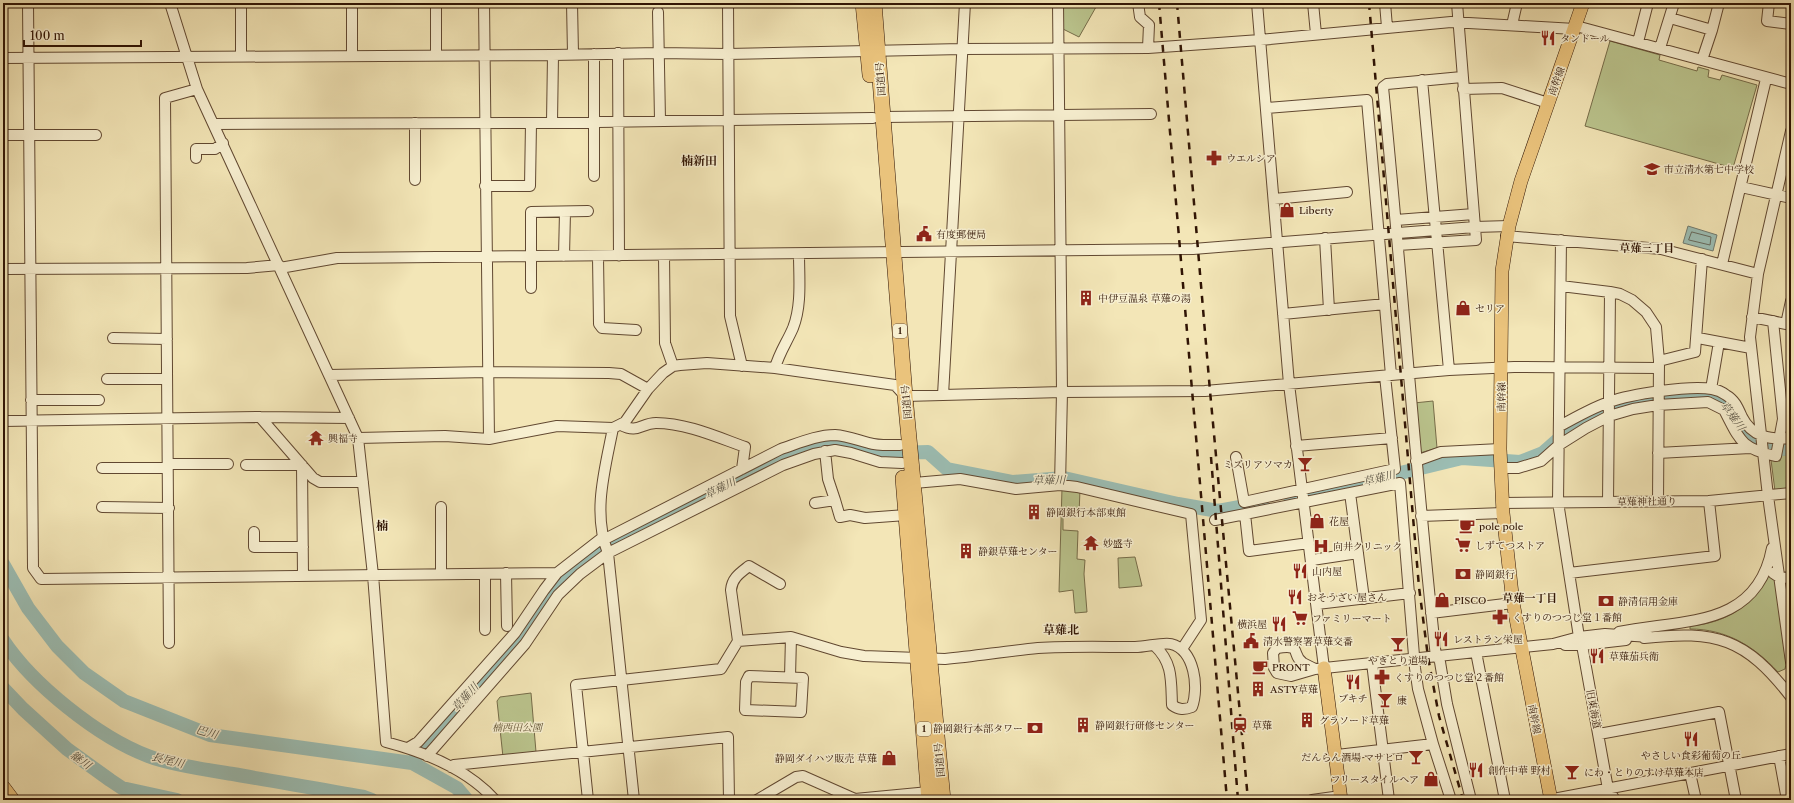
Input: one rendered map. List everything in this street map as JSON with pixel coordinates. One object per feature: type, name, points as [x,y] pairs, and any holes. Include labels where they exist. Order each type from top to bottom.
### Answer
[{"type":"highway","name":"国道1号","points":[[863,3],[873,51]]},
{"type":"highway","name":"国道1号","points":[[874,3],[873,51],[889,253],[914,483],[924,659],[929,796]]},
{"type":"highway","name":"国道1号","points":[[889,253],[895,385],[906,514],[943,800]]},
{"type":"highway","points":[[3,788],[12,800]]},
{"type":"main road","name":"南幹線","points":[[1550,800],[1513,603],[1503,508],[1500,460],[1502,271],[1508,231],[1521,181],[1583,3]]},
{"type":"main road","points":[[1320,668],[1337,756],[1341,798]]},
{"type":"street","points":[[28,3],[33,568],[41,579],[557,573]]},
{"type":"street","points":[[170,3],[197,89],[358,438],[373,575],[386,742],[408,748],[451,768],[481,786],[495,800]]},
{"type":"street","points":[[241,3],[241,56]]},
{"type":"street","points":[[352,3],[352,55]]},
{"type":"street","points":[[436,3],[436,54]]},
{"type":"street","points":[[484,3],[484,123],[489,439]]},
{"type":"street","points":[[572,3],[573,54]]},
{"type":"street","points":[[728,3],[730,316],[742,366]]},
{"type":"street","points":[[943,395],[965,3]]},
{"type":"street","points":[[1058,3],[1062,252],[1062,392],[1060,485]]},
{"type":"street","points":[[1138,3],[1140,17],[1149,25],[1148,48]]},
{"type":"street","points":[[1257,3],[1274,199],[1282,314],[1301,490],[1317,604],[1320,668],[1581,641],[1650,638],[1693,634],[1731,644],[1744,650],[1766,666],[1791,697]]},
{"type":"street","points":[[1313,3],[1316,34]]},
{"type":"street","points":[[1385,3],[1387,27]]},
{"type":"street","points":[[1398,245],[1476,240],[1457,3]]},
{"type":"street","points":[[1512,25],[1517,3]]},
{"type":"street","points":[[1638,42],[1648,3]]},
{"type":"street","points":[[1660,48],[1674,3]]},
{"type":"street","points":[[1702,60],[1719,3]]},
{"type":"street","points":[[1769,3],[1767,21],[1791,24]]},
{"type":"street","points":[[658,12],[660,120]]},
{"type":"street","points":[[1670,18],[1712,30]]},
{"type":"street","points":[[3,58],[436,54],[553,55],[659,52],[728,54],[962,49],[1148,48],[1260,40],[1387,27],[1458,22],[1575,28],[1638,42],[1766,79],[1791,84]]},
{"type":"street","points":[[618,53],[620,256]]},
{"type":"street","points":[[594,54],[594,176]]},
{"type":"street","points":[[552,122],[553,55]]},
{"type":"street","points":[[1462,76],[1387,84],[1383,87],[1410,373],[1416,462],[1431,613],[1437,656],[1447,704],[1471,800]]},
{"type":"street","points":[[1722,264],[1766,79]]},
{"type":"street","points":[[1422,80],[1450,370]]},
{"type":"street","points":[[1463,89],[1502,88],[1548,103]]},
{"type":"street","points":[[169,643],[170,578],[165,98],[197,89]]},
{"type":"street","points":[[1236,457],[1244,502],[1395,469],[1388,375],[1385,304],[1367,100],[1266,108]]},
{"type":"street","points":[[214,124],[531,123],[1150,114]]},
{"type":"street","points":[[415,123],[415,180]]},
{"type":"street","points":[[485,186],[530,186],[531,123]]},
{"type":"street","points":[[1791,131],[1758,274],[1752,317],[1750,348],[1768,496],[1791,661]]},
{"type":"street","points":[[3,134],[96,135]]},
{"type":"street","points":[[196,158],[196,149],[215,149],[223,143]]},
{"type":"street","points":[[1741,187],[1791,198]]},
{"type":"street","points":[[1274,199],[1347,192]]},
{"type":"street","points":[[531,288],[530,212],[588,211]]},
{"type":"street","points":[[564,256],[565,212]]},
{"type":"street","points":[[1396,220],[1474,214]]},
{"type":"street","points":[[3,269],[280,267],[337,258],[598,257],[1062,252],[1193,249],[1475,227],[1561,240],[1654,248],[1758,274]]},
{"type":"street","points":[[1325,238],[1330,310]]},
{"type":"street","name":"旧東海道","points":[[1561,240],[1561,366],[1558,502],[1608,789],[1615,800]]},
{"type":"street","points":[[775,368],[778,355],[793,329],[797,316],[799,300],[799,254]]},
{"type":"street","points":[[664,256],[664,343],[672,366]]},
{"type":"street","points":[[598,257],[599,324],[602,328],[636,330]]},
{"type":"street","points":[[634,800],[608,554],[602,539],[600,491],[617,427],[625,422],[648,389],[672,366],[707,363],[775,368],[895,385],[905,396],[1062,392],[1206,391],[1450,370],[1502,367],[1609,367],[1659,364],[1695,352],[1698,338],[1702,259]]},
{"type":"street","points":[[1561,286],[1610,292],[1632,300],[1652,319],[1658,335],[1659,364],[1658,501]]},
{"type":"street","points":[[1608,502],[1610,292]]},
{"type":"street","points":[[1752,317],[1788,324],[1791,301]]},
{"type":"street","points":[[1282,314],[1385,304]]},
{"type":"street","points":[[1416,462],[1441,452],[1500,460],[1529,466],[1541,461],[1559,445],[1575,434],[1609,416],[1658,405],[1714,404],[1724,410],[1733,431],[1750,448],[1763,454],[1776,456],[1778,453],[1784,419],[1773,321]]},
{"type":"street","points":[[114,338],[167,339]]},
{"type":"street","points":[[1698,338],[1750,348]]},
{"type":"street","points":[[1711,389],[1719,342]]},
{"type":"street","points":[[329,375],[488,372],[621,374],[648,389]]},
{"type":"street","points":[[107,379],[167,379]]},
{"type":"street","points":[[1560,426],[1609,402],[1659,392],[1711,389],[1720,391],[1734,401],[1747,425],[1761,436],[1770,439],[1791,438]]},
{"type":"street","points":[[31,400],[99,400]]},
{"type":"street","points":[[3,421],[260,417],[349,418]]},
{"type":"street","points":[[260,417],[313,478],[320,482],[363,482]]},
{"type":"street","points":[[358,438],[458,436],[489,439],[557,426],[617,427],[634,430],[654,423],[674,425],[711,434],[745,447],[742,469]]},
{"type":"street","points":[[408,748],[418,742],[515,633],[557,573],[602,539],[781,449],[823,436],[847,436],[879,445],[900,445]]},
{"type":"street","points":[[1296,446],[1392,438]]},
{"type":"street","points":[[1658,453],[1750,448]]},
{"type":"street","points":[[427,756],[525,644],[558,596],[580,574],[608,554],[717,498],[794,461],[825,451],[844,451],[880,462],[902,463]]},
{"type":"street","points":[[825,451],[828,479],[840,517],[850,516],[865,518],[906,514]]},
{"type":"street","points":[[102,468],[228,464]]},
{"type":"street","points":[[246,465],[302,465]]},
{"type":"street","points":[[302,465],[303,576]]},
{"type":"street","points":[[914,483],[960,480],[1016,489],[1060,485],[1077,487],[1191,514],[1201,620],[1182,649]]},
{"type":"street","points":[[1215,520],[1400,483],[1414,658],[1418,689],[1433,744],[1451,800]]},
{"type":"street","points":[[710,485],[717,498]]},
{"type":"street","points":[[1350,493],[1364,599]]},
{"type":"street","name":"草薙神社通り","points":[[1421,516],[1558,502],[1709,501],[1791,493]]},
{"type":"street","points":[[815,503],[835,500]]},
{"type":"street","points":[[1570,573],[1715,556],[1709,501]]},
{"type":"street","points":[[441,506],[441,574]]},
{"type":"street","points":[[102,507],[169,508]]},
{"type":"street","points":[[1245,514],[1249,551],[1309,543]]},
{"type":"street","points":[[254,532],[254,548],[303,547]]},
{"type":"street","points":[[1581,641],[1605,634],[1710,618],[1735,608],[1751,595],[1765,573],[1770,562],[1774,539]]},
{"type":"street","points":[[1312,560],[1358,554]]},
{"type":"street","points":[[588,800],[576,685],[721,669],[738,641],[731,590],[732,584],[737,575],[749,566],[780,584]]},
{"type":"street","points":[[506,573],[507,626]]},
{"type":"street","points":[[1765,573],[1774,573],[1779,577],[1791,578]]},
{"type":"street","points":[[485,574],[485,630]]},
{"type":"street","points":[[1317,604],[1410,593]]},
{"type":"street","points":[[1431,613],[1513,603]]},
{"type":"street","points":[[1605,634],[1650,638]]},
{"type":"street","points":[[790,677],[791,637]]},
{"type":"street","points":[[738,641],[791,637],[841,652],[864,656],[924,659],[945,659],[1039,648],[1155,646],[1163,643],[1172,644],[1182,649],[1193,667],[1195,700],[1192,707],[1178,709],[1172,705],[1169,664],[1164,655],[1155,646]]},
{"type":"street","points":[[1476,652],[1505,800]]},
{"type":"street","points":[[1372,663],[1389,800]]},
{"type":"street","points":[[749,676],[790,677],[803,678],[801,712],[745,710],[746,682],[749,676]]},
{"type":"street","points":[[1599,734],[1719,712],[1736,800]]},
{"type":"street","points":[[451,768],[454,765],[728,737],[730,800]]},
{"type":"street","points":[[1337,756],[1433,744]]},
{"type":"street","points":[[1550,800],[1791,754]]},
{"type":"street","points":[[1779,756],[1787,800]]},
{"type":"street","points":[[1690,773],[1696,800]]},
{"type":"street","points":[[757,800],[796,777],[803,776],[854,799],[929,796]]},
{"type":"street","points":[[1312,800],[1341,798]]},
{"type":"green space","points":[[1081,3],[1096,7],[1079,37],[1061,28],[1062,8]]},
{"type":"green space","points":[[1610,41],[1660,55],[1659,60],[1697,71],[1698,67],[1709,70],[1708,77],[1720,80],[1722,75],[1757,85],[1733,168],[1585,126]]},
{"type":"green space","points":[[1433,401],[1437,448],[1420,453],[1414,403]]},
{"type":"green space","points":[[1791,453],[1791,488],[1775,491],[1771,460],[1780,461],[1781,456]]},
{"type":"green space","points":[[1062,488],[1080,490],[1079,514],[1063,514],[1063,530],[1078,531],[1077,559],[1085,560],[1084,574],[1087,612],[1075,613],[1073,590],[1059,592]]},
{"type":"green space","points":[[1135,557],[1142,586],[1119,588],[1118,558]]},
{"type":"green space","points":[[1768,575],[1775,577],[1786,664],[1785,669],[1778,672],[1759,654],[1738,641],[1716,632],[1690,629],[1690,626],[1715,621],[1736,611],[1754,596]]},
{"type":"green space","name":"楠西田公園","points":[[531,693],[536,752],[503,757],[497,701],[500,697]]},
{"type":"water","points":[[1688,226],[1717,235],[1713,251],[1683,243]]},
{"type":"waterway","name":"草薙川","points":[[1290,497],[1347,486],[1462,458],[1520,462],[1543,453],[1569,430],[1602,412],[1638,401],[1711,395],[1723,400],[1735,423],[1761,447],[1772,450],[1791,448]]},
{"type":"waterway","name":"草薙川","points":[[412,763],[437,728],[464,696],[519,642],[563,579],[602,550],[645,526],[780,458],[811,446],[836,443],[851,445],[885,454],[928,452],[947,469],[1013,482],[1064,478],[1178,504],[1218,511],[1262,503]]},
{"type":"waterway","name":"巴川","points":[[3,564],[28,608],[57,646],[84,673],[124,701],[210,735],[412,763],[457,788],[467,800]]},
{"type":"waterway","name":"長尾川","points":[[3,640],[16,657],[48,691],[88,723],[108,736],[148,756],[190,767],[348,794],[372,800]]},
{"type":"waterway","name":"継川","points":[[3,688],[23,709],[67,749],[122,788],[177,800]]},
{"type":"railway","points":[[1159,3],[1227,800]]},
{"type":"railway","points":[[1177,3],[1210,391],[1248,800]]},
{"type":"railway","points":[[1369,3],[1419,587],[1428,657],[1439,716],[1463,800]]},
{"type":"railway","points":[[1211,457],[1238,800]]},
{"type":"place","name":"タンドール","points":[[1548,38]]},
{"type":"place","name":"ウエルシア","points":[[1214,158]]},
{"type":"place","name":"市立清水第七中学校","points":[[1652,169]]},
{"type":"place","name":"Liberty","points":[[1287,210]]},
{"type":"place","name":"有度郵便局","points":[[924,234]]},
{"type":"place","name":"中伊豆温泉 草薙の湯","points":[[1086,298]]},
{"type":"place","name":"セリア","points":[[1463,308]]},
{"type":"place","name":"興福寺","points":[[316,438]]},
{"type":"place","name":"ミズリアソマカ","points":[[1305,464]]},
{"type":"place","name":"静岡銀行本部東館","points":[[1034,512]]},
{"type":"place","name":"花屋","points":[[1317,521]]},
{"type":"place","name":"pole pole","points":[[1467,526]]},
{"type":"place","name":"妙盛寺","points":[[1091,543]]},
{"type":"place","name":"しずてつストア","points":[[1463,545]]},
{"type":"place","name":"向井クリニック","points":[[1321,546]]},
{"type":"place","name":"静銀草薙センター","points":[[966,551]]},
{"type":"place","name":"山内屋","points":[[1300,571]]},
{"type":"place","name":"静岡銀行","points":[[1463,574]]},
{"type":"place","name":"おそうざい屋さん","points":[[1295,597]]},
{"type":"place","name":"PISCO","points":[[1442,600]]},
{"type":"place","name":"静清信用金庫","points":[[1606,601]]},
{"type":"place","name":"くすりのつつじ堂１番館","points":[[1500,617]]},
{"type":"place","name":"ファミリーマート","points":[[1300,618]]},
{"type":"place","name":"横浜屋","points":[[1279,624]]},
{"type":"place","name":"レストラン栄屋","points":[[1441,639]]},
{"type":"place","name":"清水警察署草薙交番","points":[[1251,641]]},
{"type":"place","name":"やきとり道場","points":[[1398,644]]},
{"type":"place","name":"草薙茄兵衛","points":[[1597,656]]},
{"type":"place","name":"PRONT","points":[[1260,667]]},
{"type":"place","name":"くすりのつつじ堂２番館","points":[[1382,677]]},
{"type":"place","name":"ブキチ","points":[[1353,682]]},
{"type":"place","name":"ASTY草薙","points":[[1258,689]]},
{"type":"place","name":"康","points":[[1385,700]]},
{"type":"place","name":"グラソード草薙","points":[[1307,720]]},
{"type":"place","name":"静岡銀行研修センター","points":[[1083,725]]},
{"type":"place","name":"草薙","points":[[1240,725]]},
{"type":"place","name":"静岡銀行本部タワー","points":[[1035,728]]},
{"type":"place","name":"やさしい食彩葡萄の丘","points":[[1691,739]]},
{"type":"place","name":"だんらん酒場 マサヒロ","points":[[1416,757]]},
{"type":"place","name":"静岡ダイハツ販売 草薙","points":[[889,758]]},
{"type":"place","name":"創作中華 野村","points":[[1476,770]]},
{"type":"place","name":"にわ・とりのすけ草薙本店","points":[[1572,772]]},
{"type":"place","name":"フリースタイルヘア","points":[[1431,779]]},
{"type":"district","name":"楠新田","points":[[699,161]]},
{"type":"district","name":"草薙三丁目","points":[[1647,248]]},
{"type":"district","name":"楠","points":[[382,526]]},
{"type":"district","name":"草薙一丁目","points":[[1530,598]]},
{"type":"district","name":"草薙北","points":[[1061,630]]}]
